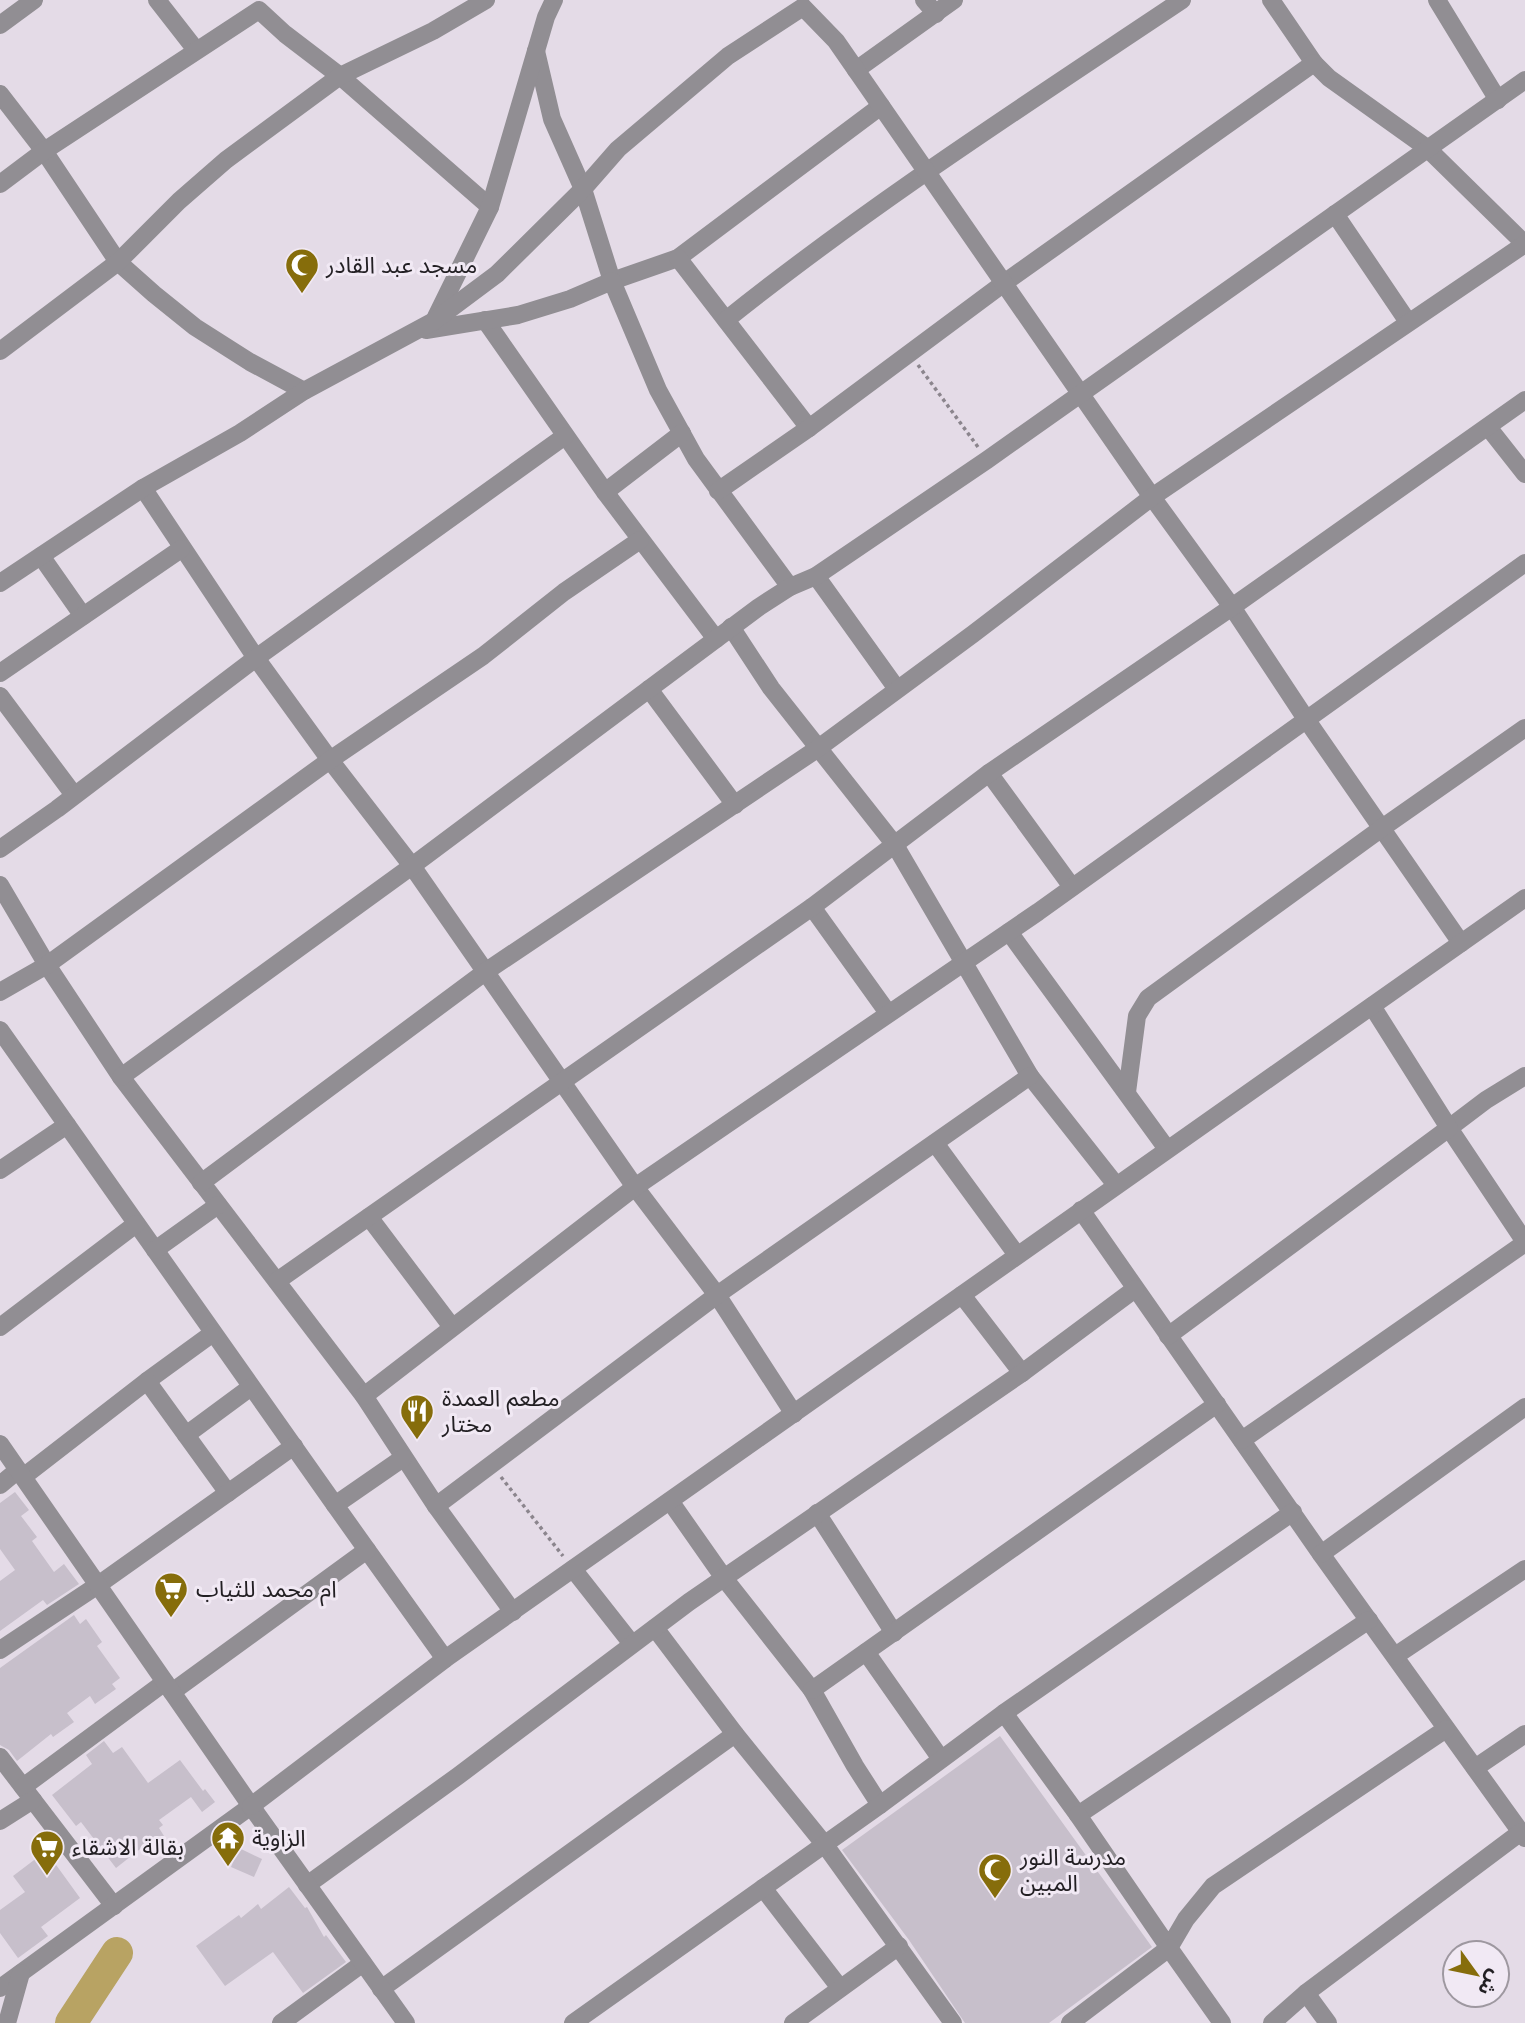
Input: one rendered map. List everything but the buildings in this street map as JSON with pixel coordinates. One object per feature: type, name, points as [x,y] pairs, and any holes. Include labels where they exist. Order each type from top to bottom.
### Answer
[{"type":"street","points":[[0,25],[34,0]]},
{"type":"street","points":[[157,0],[195,50]]},
{"type":"street","points":[[0,351],[118,262],[179,201],[226,160],[340,76],[433,32],[486,0]]},
{"type":"street","points":[[434,321],[490,207],[546,17],[554,0]]},
{"type":"street","points":[[856,70],[930,7],[954,0]]},
{"type":"street","points":[[726,320],[927,171],[1182,0]]},
{"type":"street","points":[[201,1182],[485,972],[817,749],[1152,497],[1525,244],[1427,148],[1329,78],[1314,63],[1271,0]]},
{"type":"street","points":[[1437,0],[1498,100]]},
{"type":"street","points":[[0,583],[143,488],[240,433],[304,391],[434,321],[497,274],[583,189],[618,149],[728,56],[803,2],[836,41],[927,171],[1461,943]]},
{"type":"street","points":[[0,184],[256,5],[285,34],[340,76],[490,207]]},
{"type":"street","points":[[536,51],[552,119],[583,189],[612,281],[658,390],[696,459],[790,587]]},
{"type":"street","points":[[718,491],[809,428],[1004,283],[1314,63]]},
{"type":"street","points":[[121,1077],[412,866],[731,626],[790,587],[816,576],[987,460],[1525,80]]},
{"type":"street","points":[[0,94],[44,151],[118,262],[195,327],[250,362],[304,391]]},
{"type":"street","points":[[416,332],[518,315],[570,299],[678,258],[881,106]]},
{"type":"street","points":[[1335,214],[1408,322]]},
{"type":"street","points":[[678,258],[809,428]]},
{"type":"street","points":[[485,320],[605,492],[716,639]]},
{"type":"street","points":[[277,1281],[813,907],[989,773],[1525,400]]},
{"type":"street","points":[[1488,426],[1525,474]]},
{"type":"street","points":[[605,492],[682,433]]},
{"type":"street","points":[[0,849],[256,659],[565,436]]},
{"type":"street","points":[[143,488],[256,659],[412,866],[564,1081],[635,1187],[718,1296],[794,1414]]},
{"type":"street","points":[[0,992],[47,965],[330,760],[483,656],[564,592],[640,540]]},
{"type":"street","points":[[0,673],[181,548]]},
{"type":"street","points":[[41,556],[83,616]]},
{"type":"street","points":[[364,1396],[635,1187],[1009,932],[1525,563]]},
{"type":"street","points":[[816,576],[897,689]]},
{"type":"street","points":[[731,626],[771,688],[895,845],[1030,1076],[1116,1185]]},
{"type":"street","points":[[649,689],[735,805]]},
{"type":"street","points":[[0,696],[74,795]]},
{"type":"street","points":[[1127,1092],[1137,1016],[1148,998],[1381,828],[1525,728]]},
{"type":"street","points":[[989,773],[1072,887]]},
{"type":"street","points":[[0,885],[47,965],[121,1077],[364,1396],[436,1506],[513,1612]]},
{"type":"street","points":[[0,1988],[251,1806],[445,1659],[1525,898]]},
{"type":"street","points":[[813,907],[888,1013]]},
{"type":"street","points":[[1009,932],[1167,1149]]},
{"type":"street","points":[[1241,1440],[1525,1243],[1372,1006]]},
{"type":"street","points":[[0,1030],[445,1659]]},
{"type":"street","points":[[436,1506],[718,1296],[1030,1076]]},
{"type":"street","points":[[1168,1336],[1486,1100],[1525,1076]]},
{"type":"street","points":[[1,1168],[67,1125]]},
{"type":"street","points":[[935,1143],[1017,1255]]},
{"type":"street","points":[[155,1250],[218,1205]]},
{"type":"street","points":[[1081,1210],[1321,1554],[1523,1835],[1306,1993],[1272,2023]]},
{"type":"street","points":[[369,1217],[452,1327]]},
{"type":"street","points":[[0,1327],[136,1224]]},
{"type":"street","points":[[307,1885],[723,1578],[1022,1373],[1135,1289]]},
{"type":"street","points":[[962,1295],[1022,1373]]},
{"type":"street","points":[[0,1485],[213,1333]]},
{"type":"street","points":[[147,1381],[228,1493]]},
{"type":"street","points":[[186,1434],[251,1387]]},
{"type":"street","points":[[812,1690],[1217,1404]]},
{"type":"street","points":[[1321,1554],[1525,1407]]},
{"type":"street","points":[[0,1444],[251,1806],[406,2023]]},
{"type":"street","points":[[0,1650],[98,1585],[294,1446]]},
{"type":"street","points":[[335,1506],[403,1458]]},
{"type":"street","points":[[670,1501],[723,1578],[812,1690],[880,1805]]},
{"type":"street","points":[[573,2023],[825,1845],[1004,1713],[1293,1512]]},
{"type":"street","points":[[817,1513],[894,1633]]},
{"type":"street","points":[[0,1821],[28,1794],[168,1687],[366,1550]]},
{"type":"street","points":[[573,1569],[632,1644]]},
{"type":"street","points":[[1395,1656],[1525,1569]]},
{"type":"street","points":[[1078,1815],[1369,1620]]},
{"type":"street","points":[[655,1628],[735,1734],[825,1845],[953,2023]]},
{"type":"street","points":[[866,1652],[941,1759]]},
{"type":"street","points":[[1004,1713],[1222,2023]]},
{"type":"street","points":[[1073,2022],[1169,1948],[1198,1902],[1213,1886],[1446,1729]]},
{"type":"street","points":[[381,1989],[735,1734]]},
{"type":"street","points":[[1475,1768],[1525,1734]]},
{"type":"street","points":[[0,1758],[114,1906]]},
{"type":"street","points":[[763,1888],[840,1988]]},
{"type":"street","points":[[793,2023],[899,1946]]},
{"type":"street","points":[[281,2023],[363,1963]]},
{"type":"street","points":[[7,2023],[21,1973]]},
{"type":"street","points":[[1306,1993],[1328,2023]]},
{"type":"path","points":[[910,353],[987,460]]},
{"type":"path","points":[[493,1465],[573,1569]]},
{"type":"waterway","points":[[71,2023],[117,1953]]},
{"type":"place","name":"مسجد عبد القادر","points":[[302,295]]},
{"type":"place","name":"مطعم العمدة مختار","points":[[417,1441]]},
{"type":"place","name":"ام محمد للثياب","points":[[171,1619]]},
{"type":"place","name":"الزاوية","points":[[228,1868]]},
{"type":"place","name":"بقالة الاشقاء","points":[[47,1877]]},
{"type":"place","name":"مدرسة النور المبين","points":[[995,1900]]}]
